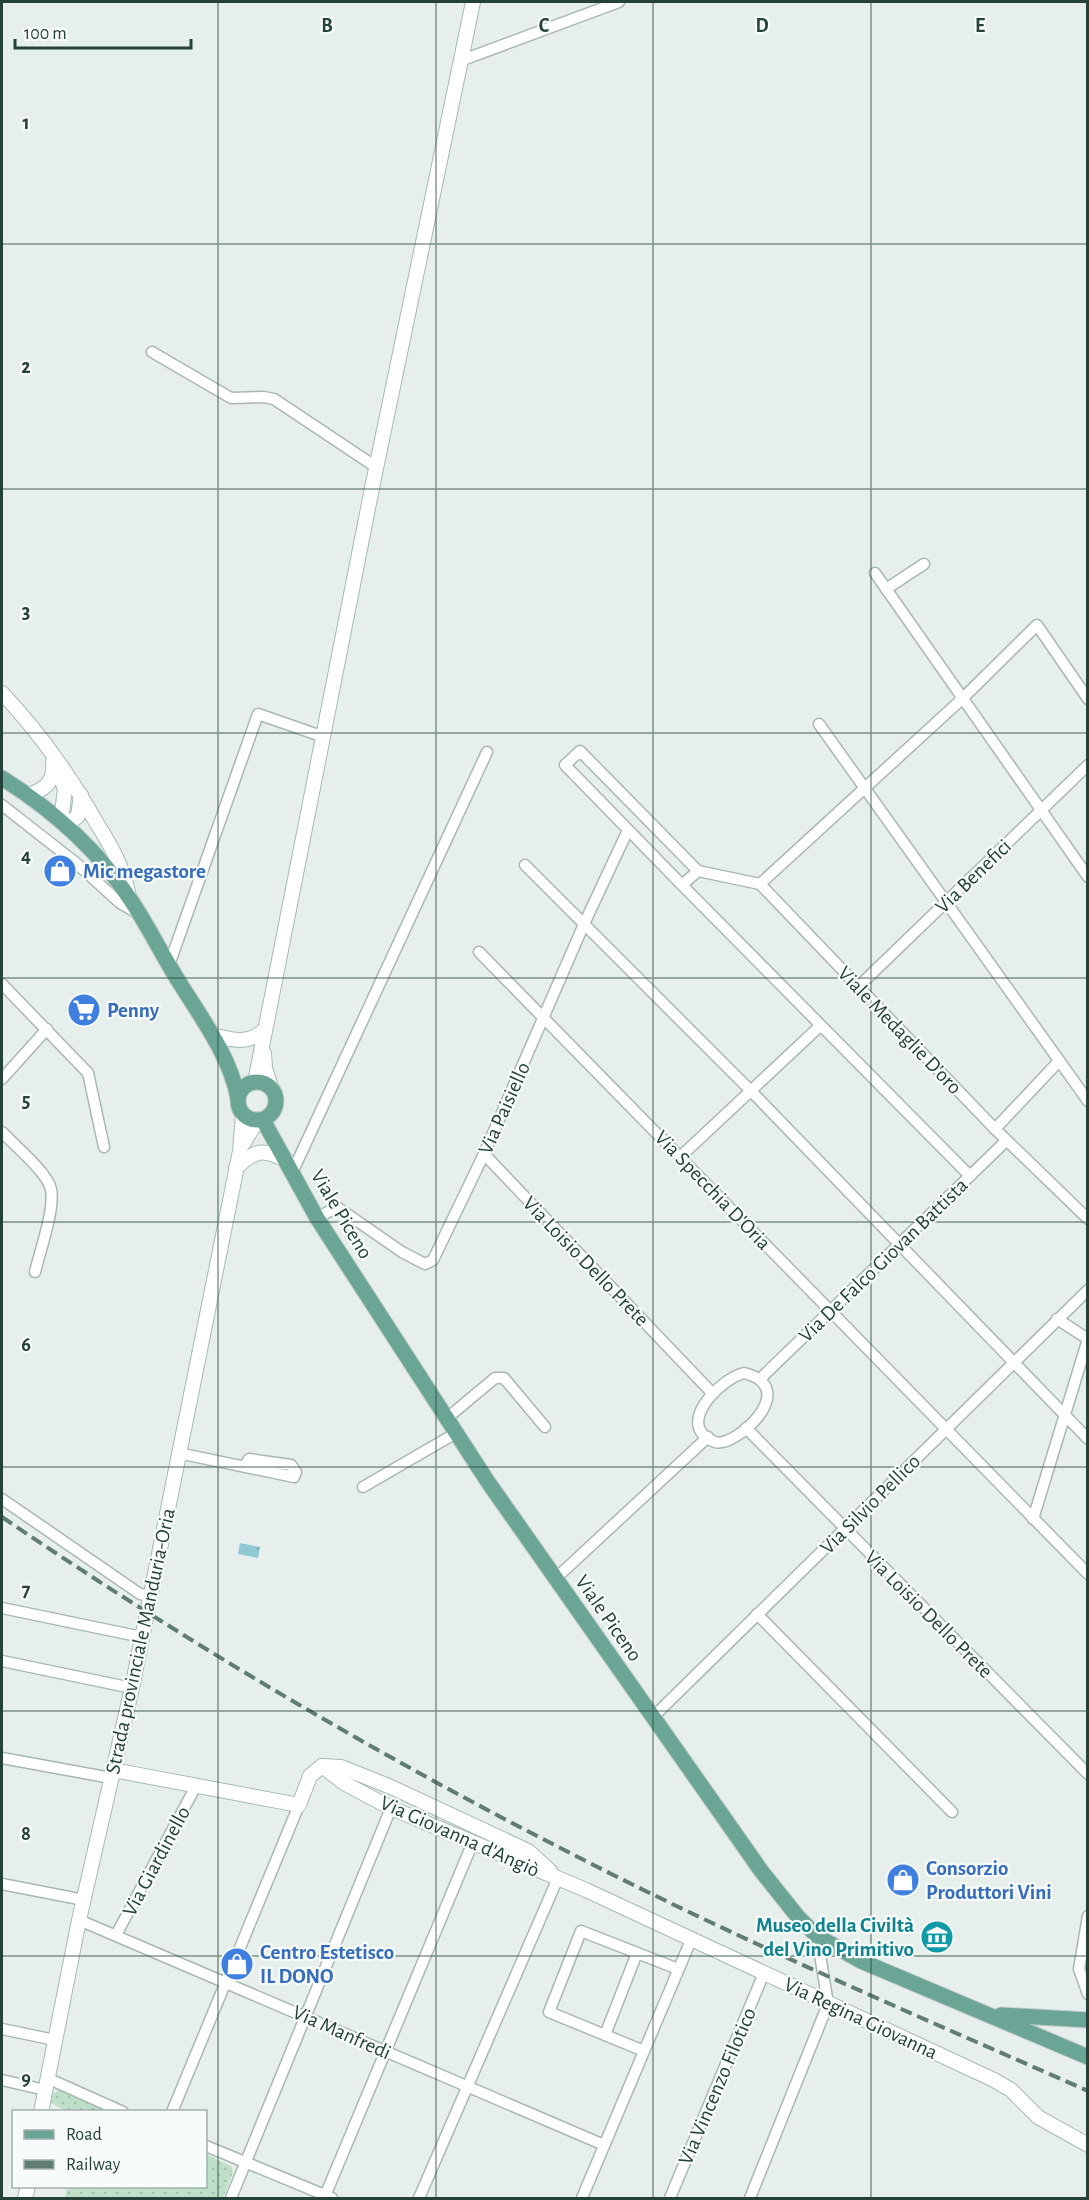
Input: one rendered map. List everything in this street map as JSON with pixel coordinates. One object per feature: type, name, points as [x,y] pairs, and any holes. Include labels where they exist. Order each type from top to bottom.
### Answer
[{"type":"main road","points":[[2,778],[29,795],[64,824],[129,897],[212,1035],[236,1087],[238,1098],[254,1119],[273,1112],[276,1106],[272,1090],[262,1083],[252,1083],[220,1050]]},
{"type":"main road","points":[[238,1098],[252,1083]]},
{"type":"main road","name":"Viale Piceno","points":[[276,1106],[289,1167]]},
{"type":"main road","name":"Viale Piceno","points":[[254,1119],[289,1167],[317,1218],[446,1419],[555,1579],[762,1872],[817,1936],[861,1961],[1088,2057]]},
{"type":"main road","points":[[981,2013],[1088,2020]]},
{"type":"main road","points":[[1060,2045],[1055,2029],[1062,2020]]},
{"type":"street","points":[[252,1083],[324,737],[376,467],[473,2]]},
{"type":"street","points":[[460,61],[619,2]]},
{"type":"street","points":[[152,352],[231,398],[274,399],[376,467]]},
{"type":"street","points":[[886,589],[924,564]]},
{"type":"street","points":[[875,573],[1088,877]]},
{"type":"street","points":[[970,1176],[565,765],[580,751],[698,871],[760,884],[963,698],[1037,625],[1088,699]]},
{"type":"street","points":[[2,693],[50,748],[81,795],[125,874],[129,897]]},
{"type":"street","points":[[168,965],[258,714],[324,737]]},
{"type":"street","points":[[819,724],[1088,1101]]},
{"type":"street","points":[[29,795],[49,784],[53,776],[50,748]]},
{"type":"street","points":[[234,1169],[252,1154],[266,1152],[289,1167],[487,752]]},
{"type":"street","points":[[53,764],[65,789],[64,824]]},
{"type":"street","name":"Via Benefici","points":[[858,987],[1088,765]]},
{"type":"street","points":[[64,824],[78,816],[81,795]]},
{"type":"street","points":[[2,806],[76,863],[120,903],[140,914]]},
{"type":"street","name":"Via Paisiello","points":[[317,1218],[337,1207],[402,1252],[425,1264],[433,1260],[484,1154],[584,924],[628,830]]},
{"type":"street","points":[[525,865],[751,1091],[898,1245],[1088,1438]]},
{"type":"street","points":[[682,885],[698,871]]},
{"type":"street","name":"Viale Medaglie D'oro","points":[[760,884],[1006,1141],[1088,1219]]},
{"type":"street","name":"Via Specchia D'Oria","points":[[479,952],[1088,1574]]},
{"type":"street","points":[[2,984],[88,1073],[104,1146]]},
{"type":"street","points":[[680,1157],[820,1026]]},
{"type":"street","points":[[2,1078],[47,1029]]},
{"type":"street","points":[[212,1035],[242,1041],[257,1037],[264,1030]]},
{"type":"street","points":[[264,1030],[265,1068],[272,1090]]},
{"type":"street","points":[[995,1129],[1059,1061]]},
{"type":"street","name":"Strada provinciale Manduria-Oria","points":[[41,2110],[79,1920],[132,1688],[234,1169],[254,1119]]},
{"type":"street","points":[[2,1132],[46,1178],[51,1189],[51,1202],[35,1272]]},
{"type":"street","name":"Via De Falco Giovan Battista","points":[[760,1379],[1006,1141]]},
{"type":"street","name":"Via Loisio Dello Prete","points":[[484,1154],[713,1394]]},
{"type":"street","name":"Via Silvio Pellico","points":[[652,1718],[1088,1290]]},
{"type":"street","points":[[1033,1519],[1088,1339],[1058,1319]]},
{"type":"street","points":[[744,1373],[760,1379],[768,1391],[768,1401],[746,1428],[728,1442],[715,1442],[700,1430],[698,1418],[701,1406],[735,1375],[744,1373]]},
{"type":"street","points":[[446,1419],[495,1378],[504,1378],[545,1427]]},
{"type":"street","name":"Via Loisio Dello Prete","points":[[746,1428],[1088,1774]]},
{"type":"street","points":[[363,1487],[456,1433]]},
{"type":"street","points":[[555,1579],[708,1437]]},
{"type":"street","points":[[178,1453],[245,1465]]},
{"type":"street","points":[[2,1499],[140,1594],[150,1596]]},
{"type":"street","points":[[2,1608],[142,1637]]},
{"type":"street","points":[[758,1614],[952,1812]]},
{"type":"street","points":[[2,1662],[132,1688]]},
{"type":"street","points":[[2,1758],[196,1786],[299,1804]]},
{"type":"street","points":[[173,2110],[310,1776],[322,1766]]},
{"type":"street","name":"Via Giovanna d'Angiò","points":[[322,1766],[344,1782],[391,1808],[558,1878]]},
{"type":"street","name":"Via Giovanna d'Angiò","points":[[322,1766],[341,1767],[391,1787],[528,1851],[558,1878]]},
{"type":"street","name":"Via Giardinello","points":[[117,1935],[196,1786]]},
{"type":"street","points":[[231,2199],[244,2162],[391,1808]]},
{"type":"street","points":[[207,2146],[328,2197],[385,2051],[473,1842]]},
{"type":"street","points":[[419,2199],[558,1878]]},
{"type":"street","name":"Via Regina Giovanna","points":[[558,1878],[994,2080],[1011,2090],[1038,2117],[1088,2145]]},
{"type":"street","points":[[2,1884],[84,1900]]},
{"type":"street","points":[[1087,1993],[1079,1969],[1088,1916]]},
{"type":"street","name":"Via Manfredi","points":[[79,1920],[226,1981],[604,2145]]},
{"type":"street","points":[[644,2051],[549,2012],[581,1931],[678,1970]]},
{"type":"street","points":[[750,2199],[828,2004],[817,1936]]},
{"type":"street","points":[[582,2199],[691,1940]]},
{"type":"street","points":[[606,2035],[637,1953]]},
{"type":"street","name":"Via Vincenzo Filotico","points":[[670,2199],[764,1973]]},
{"type":"street","points":[[2,2029],[55,2040]]},
{"type":"street","points":[[2,2080],[46,2084],[118,2110]]},
{"type":"green space","points":[[60,2089],[108,2110],[64,2110],[50,2102],[53,2094]]},
{"type":"green space","points":[[207,2154],[232,2167],[233,2172],[223,2198],[65,2198],[67,2188],[207,2188]]},
{"type":"water","points":[[240,1543],[260,1547],[258,1558],[238,1554]]},
{"type":"railway","points":[[2,1517],[141,1608],[283,1696],[502,1818],[639,1888],[766,1948],[1088,2091]]},
{"type":"place","name":"Mic megastore","points":[[60,871]]},
{"type":"place","name":"Penny","points":[[84,1010]]},
{"type":"place","name":"Consorzio Produttori Vini","points":[[903,1880]]},
{"type":"place","name":"Museo della Civiltà del Vino Primitivo","points":[[937,1937]]},
{"type":"place","name":"Centro Estetisco IL DONO","points":[[237,1964]]}]
